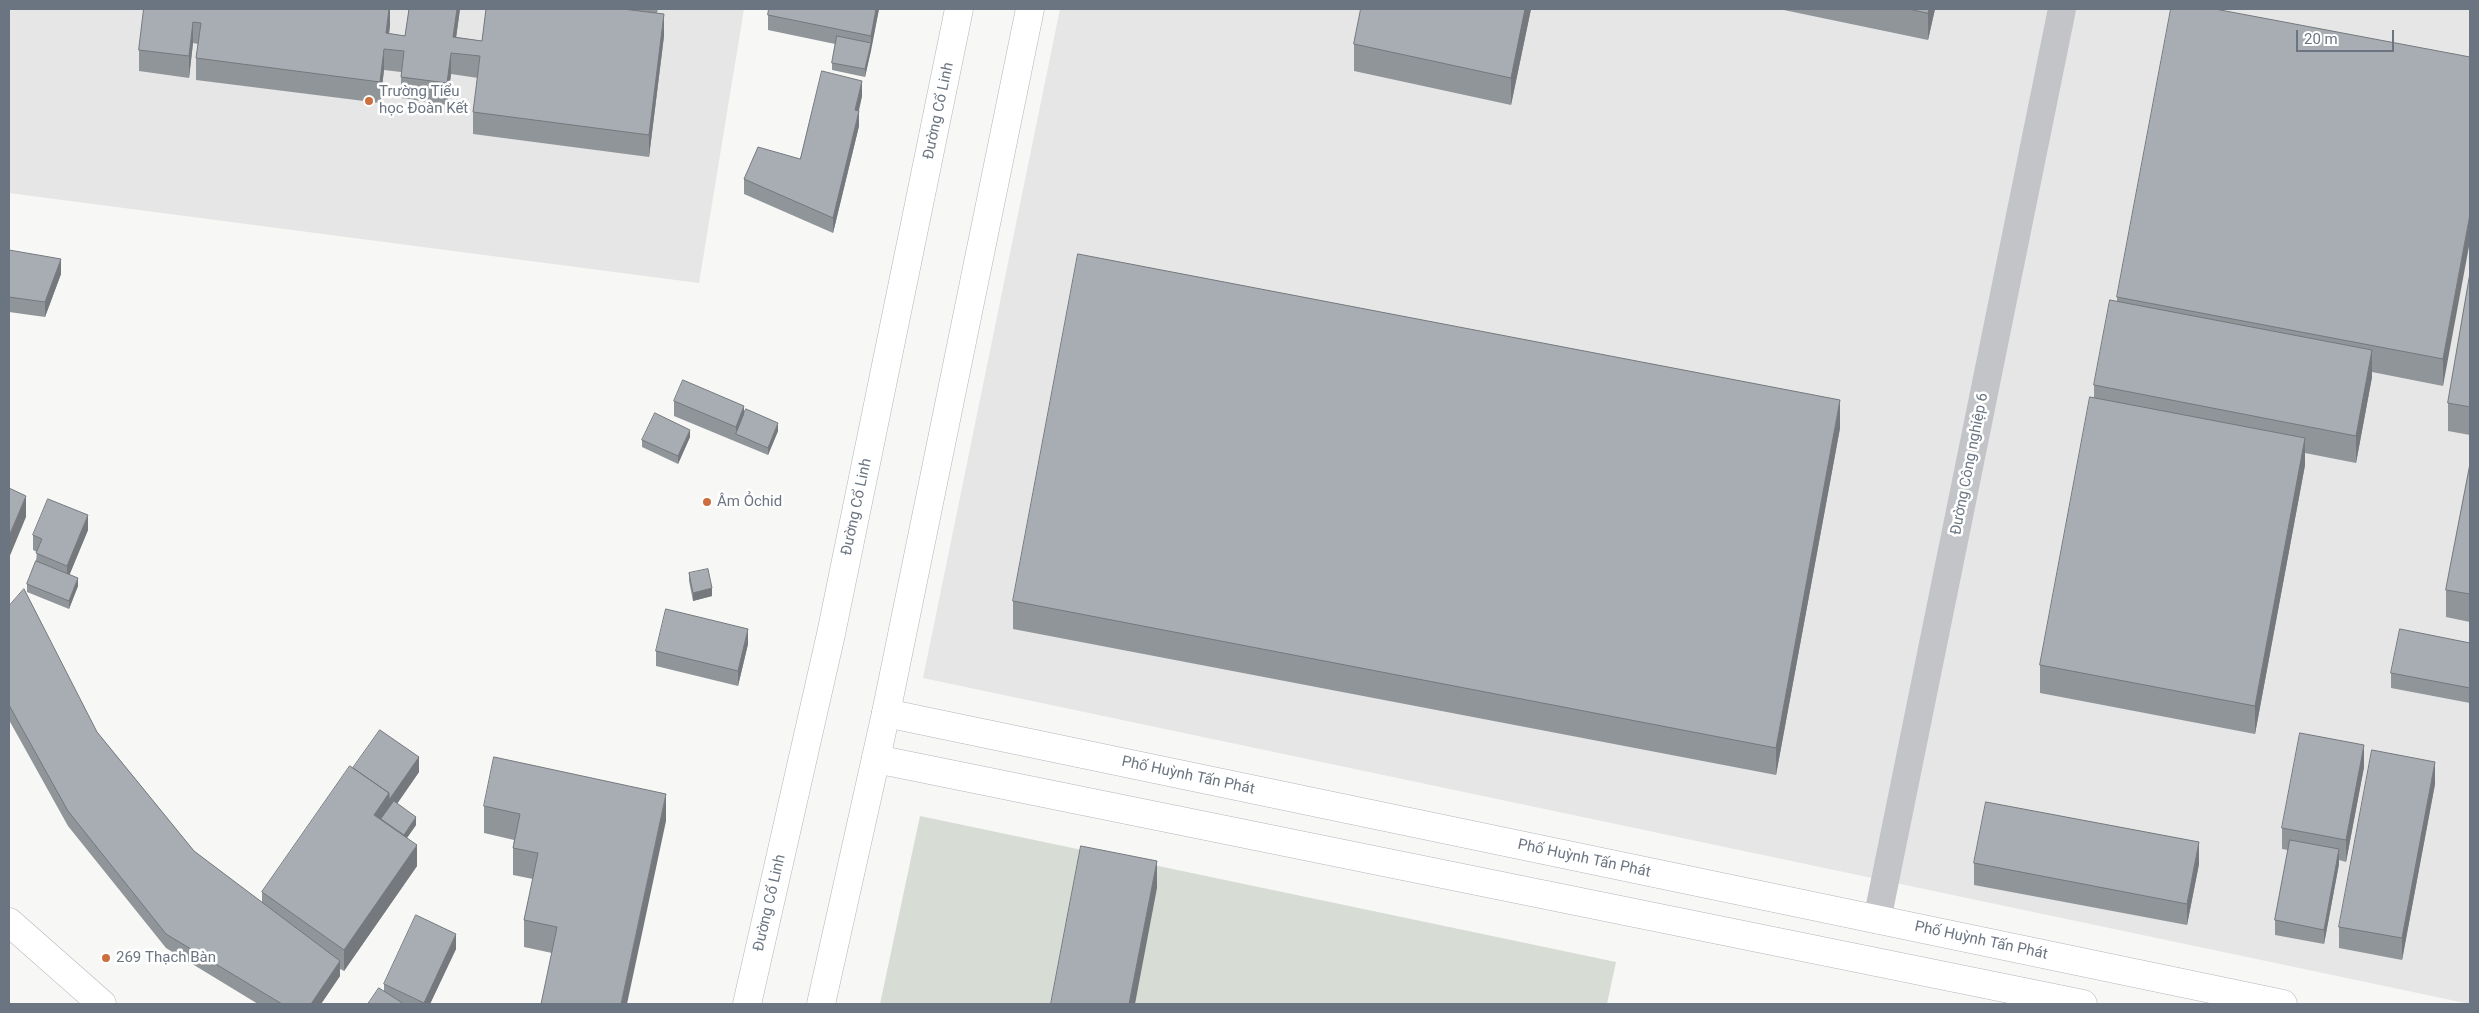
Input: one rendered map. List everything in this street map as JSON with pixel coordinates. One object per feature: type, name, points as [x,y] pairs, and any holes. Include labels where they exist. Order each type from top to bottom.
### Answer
[{"type":"street","name":"Đường Cổ Linh","points":[[747,1004],[831,634],[960,9]]},
{"type":"street","points":[[821,1004],[886,713],[1030,9]]},
{"type":"street","name":"Đường Công nghiệp 6","points":[[1877,920],[2062,9]]},
{"type":"street","name":"Phố Huỳnh Tấn Phát","points":[[886,713],[1877,920],[2221,998],[2283,1004]]},
{"type":"street","points":[[876,759],[2083,1004]]},
{"type":"street","points":[[1868,961],[1877,920]]},
{"type":"street","points":[[9,922],[102,1004]]},
{"type":"shaded area","name":"Trường Tiểu học Đoàn Kết","points":[[9,9],[744,9],[699,283],[9,193]]},
{"type":"shaded area","points":[[1060,9],[2470,9],[2470,1004],[923,678]]},
{"type":"shaded area","points":[[920,816],[1616,962],[1607,1004],[880,1004]]},
{"type":"building","points":[[144,9],[389,9],[386,33],[405,36],[409,9],[457,9],[453,37],[482,41],[486,9],[623,9],[664,14],[649,135],[473,112],[480,56],[451,53],[447,83],[401,77],[404,51],[384,49],[380,82],[196,58],[201,23],[193,22],[189,56],[139,50]]},
{"type":"building","points":[[769,9],[876,9],[871,36],[768,15]]},
{"type":"building","points":[[1361,9],[1525,9],[1511,78],[1354,44]]},
{"type":"building","points":[[1909,9],[1929,9],[1928,13]]},
{"type":"building","points":[[2171,9],[2215,9],[2470,57],[2470,214],[2443,359],[2117,297]]},
{"type":"building","points":[[837,36],[871,43],[865,69],[832,63]]},
{"type":"building","points":[[822,71],[862,81],[855,110],[859,111],[833,218],[744,179],[758,147],[800,159]]},
{"type":"building","points":[[9,250],[61,259],[45,302],[9,297]]},
{"type":"building","points":[[1078,254],[1840,400],[1776,748],[1013,601]]},
{"type":"building","points":[[2470,273],[2470,407],[2448,403]]},
{"type":"building","points":[[2110,300],[2372,350],[2356,436],[2094,385]]},
{"type":"building","points":[[683,380],[744,406],[736,427],[674,401]]},
{"type":"building","points":[[2090,397],[2305,438],[2255,706],[2040,665]]},
{"type":"building","points":[[746,409],[778,423],[768,448],[736,434]]},
{"type":"building","points":[[655,413],[690,430],[678,456],[642,440]]},
{"type":"building","points":[[2470,464],[2470,594],[2446,590]]},
{"type":"building","points":[[9,488],[26,496],[9,536]]},
{"type":"building","points":[[48,499],[88,515],[67,566],[36,553],[42,539],[33,535]]},
{"type":"building","points":[[36,561],[78,578],[69,601],[27,584]]},
{"type":"building","points":[[708,569],[712,588],[693,593],[689,573]]},
{"type":"building","points":[[24,589],[97,732],[194,851],[340,961],[311,1004],[282,1004],[166,934],[68,811],[9,705],[9,606]]},
{"type":"building","points":[[666,609],[748,629],[738,671],[656,651]]},
{"type":"building","points":[[2400,629],[2470,643],[2470,688],[2391,673]]},
{"type":"building","points":[[380,730],[419,757],[389,800],[389,793],[353,768]]},
{"type":"building","points":[[2300,733],[2364,745],[2346,840],[2282,828]]},
{"type":"building","points":[[2372,750],[2435,762],[2402,938],[2339,927]]},
{"type":"building","points":[[494,757],[666,794],[621,1004],[541,1004],[557,927],[524,920],[538,853],[513,848],[520,814],[484,806]]},
{"type":"building","points":[[350,766],[389,793],[374,815],[417,845],[344,950],[262,892]]},
{"type":"building","points":[[394,801],[416,817],[404,835],[381,819]]},
{"type":"building","points":[[1986,802],[2199,842],[2187,904],[1974,863]]},
{"type":"building","points":[[2290,840],[2339,849],[2324,930],[2275,920]]},
{"type":"building","points":[[1081,846],[1157,861],[1129,1004],[1051,1004]]},
{"type":"building","points":[[416,915],[456,934],[424,1003],[384,984]]},
{"type":"building","points":[[379,988],[404,1004],[368,1004]]},
{"type":"place","name":"Trường Tiểu học Đoàn Kết","points":[[369,101]]},
{"type":"place","name":"Âm Ỏchid","points":[[707,502]]},
{"type":"place","name":"269 Thạch Bàn","points":[[106,958]]}]
